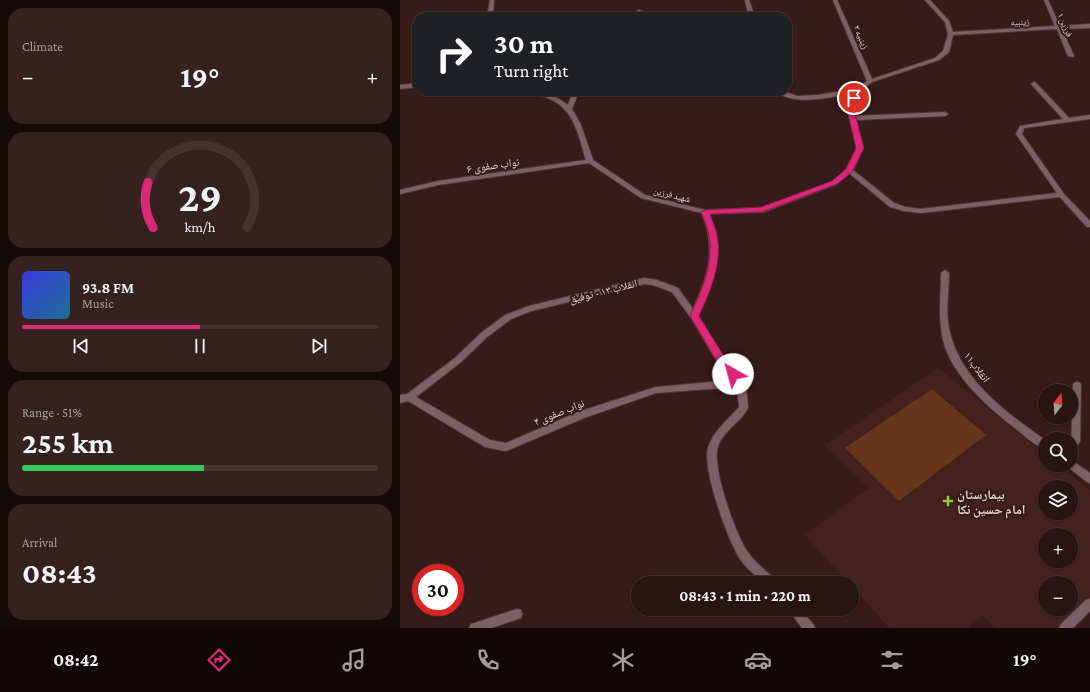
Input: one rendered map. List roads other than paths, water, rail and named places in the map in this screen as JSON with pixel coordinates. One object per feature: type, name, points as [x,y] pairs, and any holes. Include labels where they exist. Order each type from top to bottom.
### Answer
[{"type":"street","points":[[491,12],[492,0]]},
{"type":"street","points":[[747,0],[751,12]]},
{"type":"street","name":"زینبیه ۲","points":[[835,0],[870,81]]},
{"type":"street","points":[[785,96],[805,98],[858,90],[870,81],[937,59],[946,52],[951,34],[947,22],[928,0]]},
{"type":"street","name":"فرزین ۱","points":[[1046,0],[1057,28],[1071,56]]},
{"type":"street","name":"زینبیه","points":[[951,34],[1090,26]]},
{"type":"street","points":[[1034,84],[1068,120]]},
{"type":"street","points":[[400,87],[412,86]]},
{"type":"street","name":"شهید فرزین","points":[[590,162],[643,197],[705,212],[762,210],[834,183],[850,170],[860,148],[850,106],[858,90]]},
{"type":"street","points":[[547,96],[554,98],[569,109],[578,125],[590,162]]},
{"type":"street","points":[[569,109],[574,96]]},
{"type":"street","points":[[853,118],[945,114]]},
{"type":"street","points":[[1090,117],[1022,127],[1019,134],[1062,195],[1090,225]]},
{"type":"street","name":"نواب صفوی ۶","points":[[400,192],[438,183],[590,162]]},
{"type":"street","points":[[850,170],[892,205],[904,209],[921,211],[1062,195]]},
{"type":"street","points":[[694,316],[701,303],[715,259],[713,235],[705,212]]},
{"type":"street","name":"انقلاب۱۱","points":[[945,273],[944,323],[950,351],[973,385],[1012,423],[1038,440]]},
{"type":"street","name":"انقلاب ۱۳ - توفیق","points":[[405,398],[458,360],[484,335],[508,317],[529,309],[644,281],[654,282],[675,290],[694,316],[718,356],[740,383],[744,394],[744,408],[717,436],[711,454],[711,468],[743,554],[763,576]]},
{"type":"street","name":"نواب صفوی ۴","points":[[405,398],[488,444],[506,447],[581,415],[656,390],[740,383]]},
{"type":"street","points":[[1078,470],[1090,479]]},
{"type":"street","points":[[1065,628],[1090,604]]},
{"type":"street","points":[[475,628],[517,614]]},
{"type":"street","points":[[799,616],[808,628]]},
{"type":"place","name":"بیمارستان امام حسین نکا","points":[[948,501]]}]
